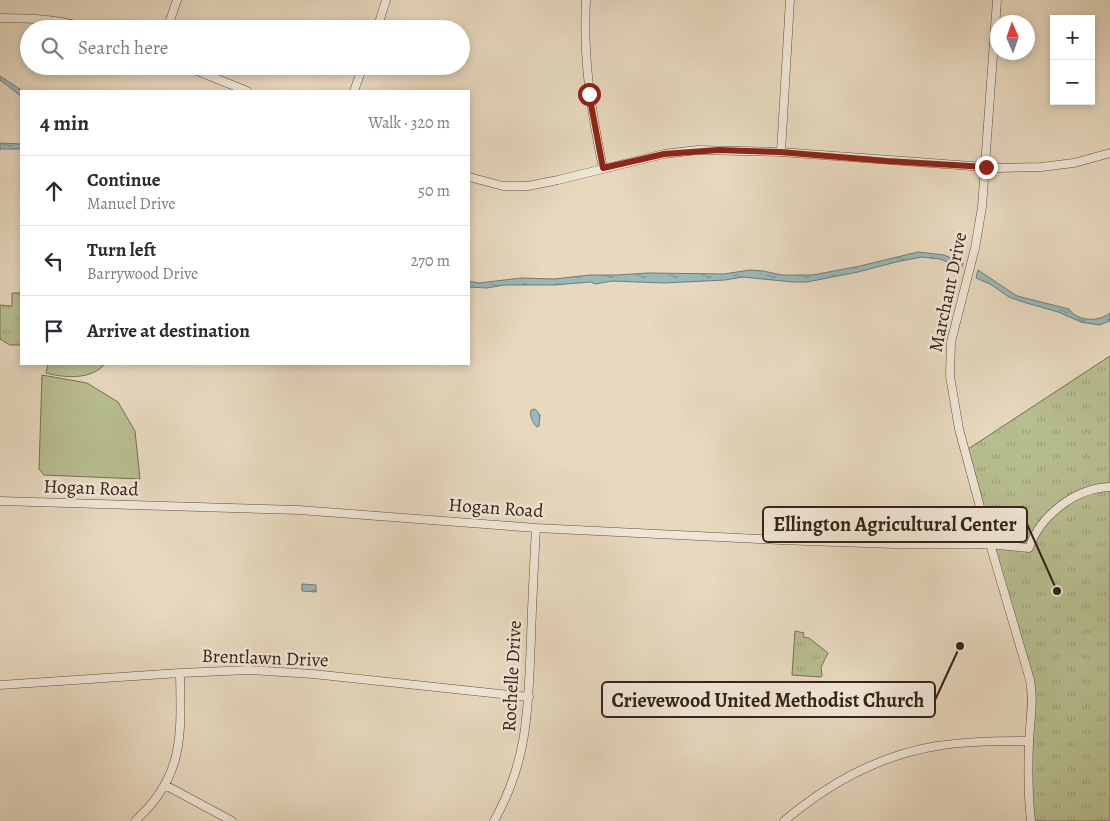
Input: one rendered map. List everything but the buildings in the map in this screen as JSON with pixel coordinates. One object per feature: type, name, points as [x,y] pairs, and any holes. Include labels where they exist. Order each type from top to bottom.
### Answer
[{"type":"street","points":[[170,20],[177,0]]},
{"type":"street","points":[[380,20],[386,0]]},
{"type":"street","points":[[586,0],[585,33],[588,84],[603,168]]},
{"type":"street","points":[[780,152],[790,0]]},
{"type":"street","name":"Marchant Drive","points":[[997,0],[986,167],[978,235],[952,334],[950,364],[951,386],[956,416],[990,544],[1030,680],[1032,705],[1029,741],[1029,806],[1031,821]]},
{"type":"street","points":[[0,18],[47,20]]},
{"type":"street","points":[[207,75],[245,90]]},
{"type":"street","points":[[354,90],[360,75]]},
{"type":"street","points":[[470,177],[503,186],[520,186],[558,180],[682,151],[780,152],[887,161],[1012,168],[1074,163],[1110,153]]},
{"type":"street","name":"Hogan Road","points":[[0,501],[300,510],[536,528],[780,540],[894,544],[990,544],[1029,548],[1037,529],[1068,501],[1080,493],[1091,489],[1110,487]]},
{"type":"street","name":"Rochelle Drive","points":[[494,821],[512,786],[524,741],[528,697],[536,528]]},
{"type":"street","name":"Brentlawn Drive","points":[[0,685],[221,670],[269,671],[528,697]]},
{"type":"street","points":[[135,821],[158,798],[173,768],[178,748],[180,673]]},
{"type":"street","points":[[784,821],[812,798],[833,785],[858,772],[910,752],[955,744],[1029,741]]},
{"type":"street","points":[[165,785],[232,821]]},
{"type":"green space","points":[[12,293],[20,293],[20,345],[10,345],[0,339],[0,305],[12,306]]},
{"type":"green space","points":[[1110,356],[1110,821],[1031,821],[1032,697],[965,451]]},
{"type":"green space","points":[[48,365],[104,365],[93,373],[85,375],[69,377],[46,373]]},
{"type":"green space","points":[[42,375],[87,383],[118,402],[135,431],[140,479],[44,475],[39,469]]},
{"type":"green space","points":[[795,631],[804,633],[803,637],[809,638],[828,653],[821,667],[821,677],[792,675]]},
{"type":"water","points":[[0,76],[21,90],[20,95],[0,80]]},
{"type":"water","points":[[0,143],[20,144],[20,149],[0,149]]},
{"type":"water","points":[[918,252],[944,255],[963,263],[961,270],[940,259],[922,257],[807,282],[743,277],[725,280],[664,283],[612,281],[595,284],[591,282],[554,285],[504,285],[487,288],[470,287],[470,281],[479,283],[521,278],[554,279],[590,275],[648,273],[724,274],[750,270],[782,275],[813,275]]},
{"type":"water","points":[[978,270],[1017,296],[1069,309],[1083,318],[1095,319],[1110,313],[1110,321],[1099,325],[1081,322],[1058,312],[1009,297],[990,284],[976,278]]},
{"type":"water","points":[[534,409],[540,415],[539,426],[537,427],[533,422],[531,414],[531,410]]},
{"type":"water","points":[[302,584],[316,585],[316,592],[302,591]]},
{"type":"place","name":"Ellington Agricultural Center","points":[[1057,591]]},
{"type":"place","name":"Crievewood United Methodist Church","points":[[960,646]]},
{"type":"route","points":[[589,94],[603,168],[673,152],[697,150],[780,152],[986,167]]}]
